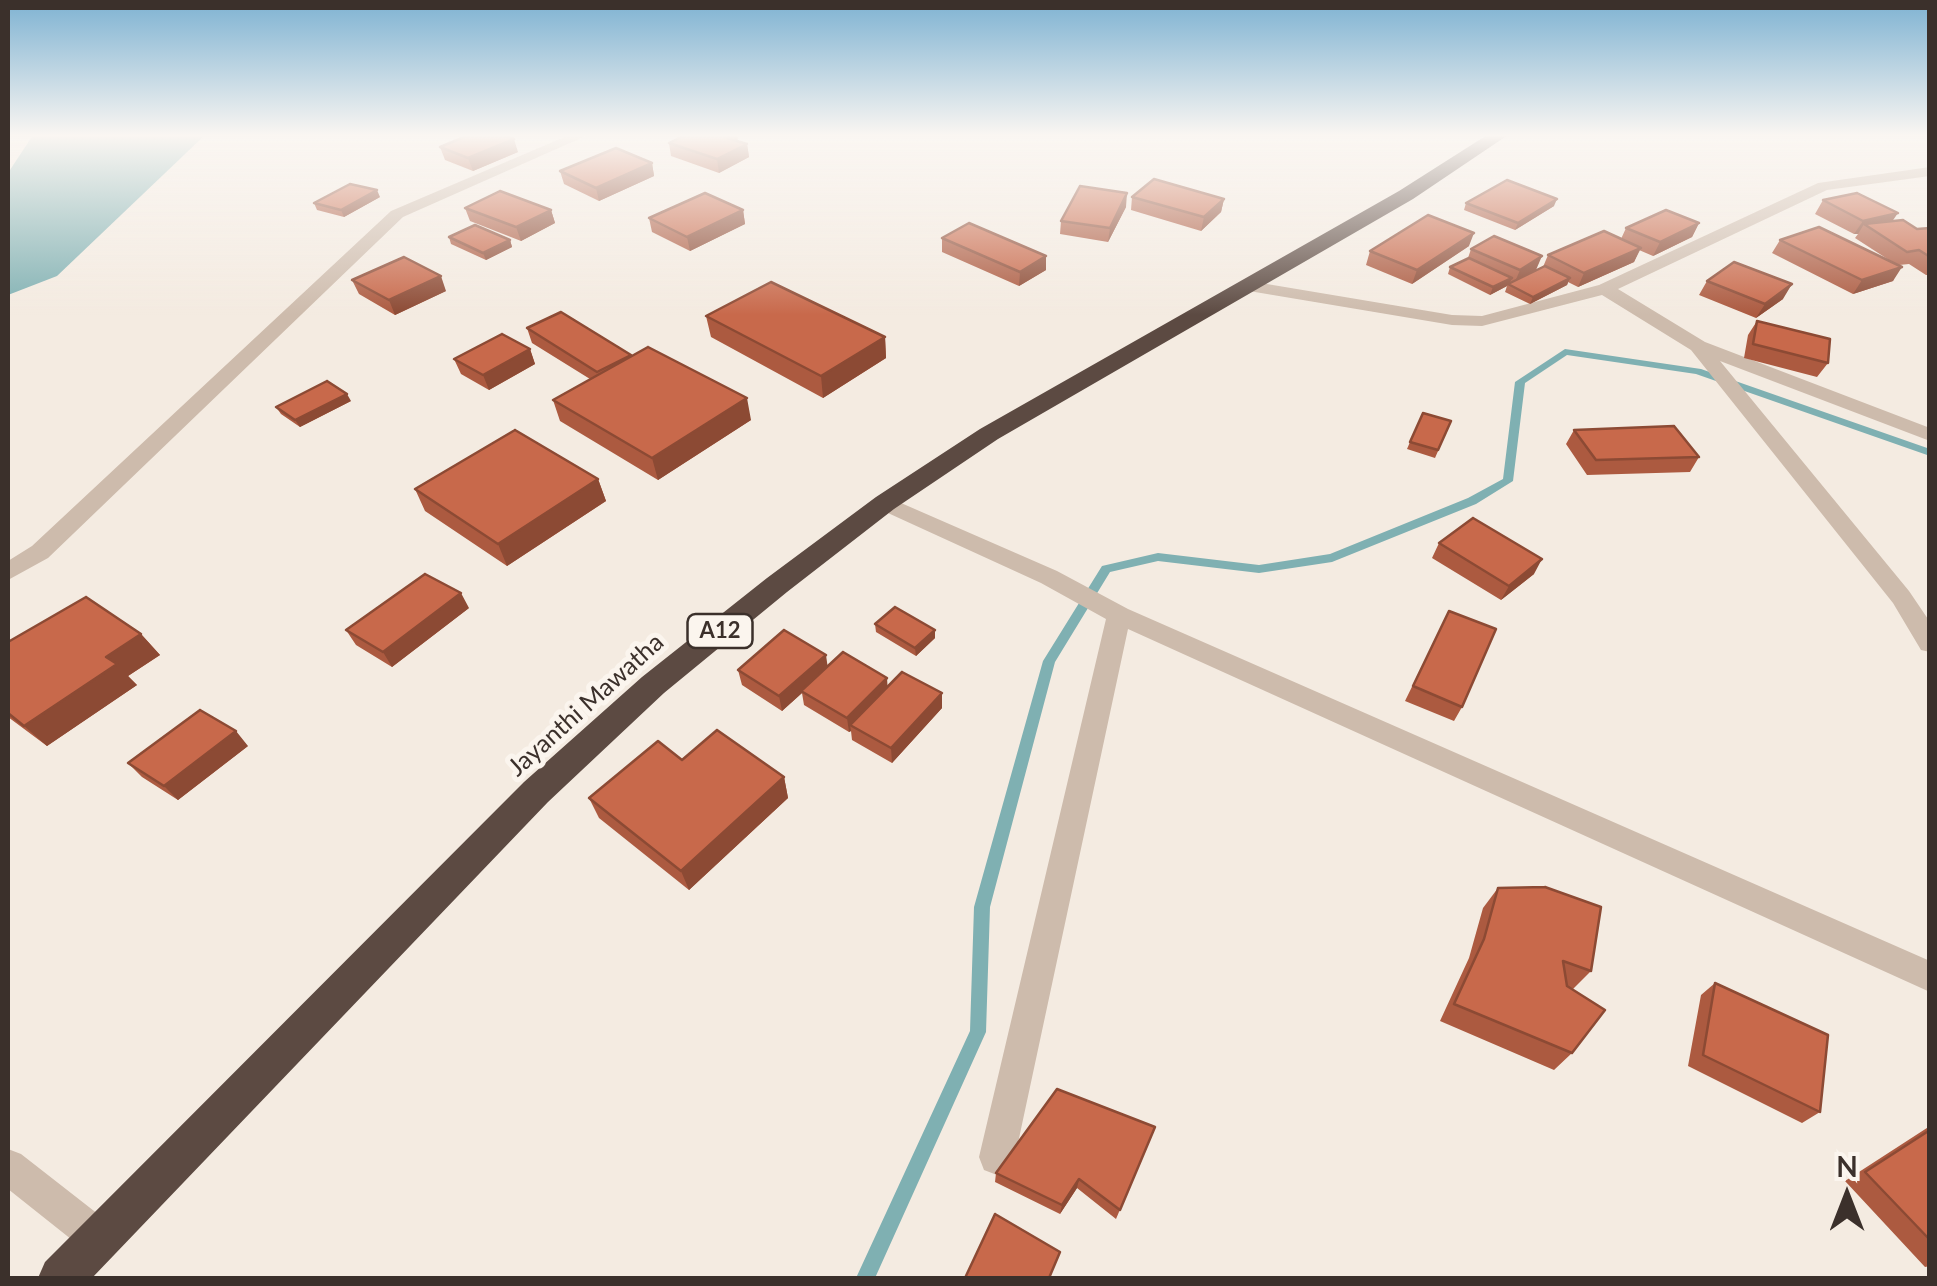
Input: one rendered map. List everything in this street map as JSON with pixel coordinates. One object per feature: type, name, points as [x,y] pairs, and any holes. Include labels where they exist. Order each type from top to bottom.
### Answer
[{"type":"highway","name":"Jayanthi Mawatha","points":[[61,1278],[536,792],[653,686],[885,503],[989,434],[1408,195]]},
{"type":"street","points":[[8,572],[40,552],[397,214],[441,195]]},
{"type":"street","points":[[1249,286],[1482,322],[1605,289],[1804,195]]},
{"type":"street","points":[[1605,289],[1698,346],[1930,436]]},
{"type":"street","points":[[1698,346],[1902,597],[1930,643]]},
{"type":"street","points":[[885,503],[1049,577],[1110,610],[1930,977]]},
{"type":"street","points":[[997,1158],[1110,610]]},
{"type":"street","points":[[8,1167],[98,1238]]},
{"type":"water","points":[[8,195],[142,195],[57,276],[8,295]]},
{"type":"building","points":[[329,195],[368,195],[341,210],[314,203]]},
{"type":"building","points":[[492,195],[511,195],[551,210],[516,227],[465,208]]},
{"type":"building","points":[[700,195],[743,210],[687,237],[649,218]]},
{"type":"building","points":[[1075,195],[1126,195],[1110,228],[1061,221]]},
{"type":"building","points":[[1210,195],[1224,199],[1204,217],[1132,197]]},
{"type":"building","points":[[1480,195],[1547,195],[1557,199],[1518,223],[1466,203]]},
{"type":"building","points":[[1861,195],[1898,213],[1863,221],[1823,200]]},
{"type":"building","points":[[1666,210],[1699,223],[1660,242],[1626,228]]},
{"type":"building","points":[[1428,215],[1474,233],[1417,270],[1370,251]]},
{"type":"building","points":[[1903,220],[1917,229],[1930,228],[1930,257],[1919,250],[1907,252],[1864,224]]},
{"type":"building","points":[[969,223],[1046,256],[1020,272],[942,238]]},
{"type":"building","points":[[475,225],[510,240],[483,253],[449,237]]},
{"type":"building","points":[[1819,227],[1902,267],[1862,280],[1780,240]]},
{"type":"building","points":[[1604,231],[1641,248],[1584,273],[1548,255]]},
{"type":"building","points":[[1494,236],[1542,256],[1520,270],[1471,249]]},
{"type":"building","points":[[404,257],[441,276],[389,300],[352,280]]},
{"type":"building","points":[[1469,258],[1512,278],[1493,287],[1450,267]]},
{"type":"building","points":[[1734,262],[1792,284],[1765,304],[1707,281]]},
{"type":"building","points":[[1545,266],[1570,278],[1533,297],[1508,284]]},
{"type":"building","points":[[771,282],[885,337],[821,376],[706,316]]},
{"type":"building","points":[[561,312],[631,355],[597,372],[527,328]]},
{"type":"building","points":[[1757,321],[1830,339],[1828,363],[1753,344]]},
{"type":"building","points":[[502,334],[530,349],[483,375],[454,359]]},
{"type":"building","points":[[648,347],[747,398],[652,458],[553,400]]},
{"type":"building","points":[[327,381],[347,394],[295,420],[276,407]]},
{"type":"building","points":[[1423,413],[1451,421],[1438,450],[1410,442]]},
{"type":"building","points":[[1674,426],[1699,457],[1596,460],[1574,430]]},
{"type":"building","points":[[515,430],[598,479],[498,544],[415,489]]},
{"type":"building","points":[[1473,518],[1542,559],[1509,586],[1439,543]]},
{"type":"building","points":[[425,574],[461,593],[383,652],[346,630]]},
{"type":"building","points":[[86,597],[141,634],[106,657],[117,664],[24,726],[8,713],[8,642]]},
{"type":"building","points":[[895,607],[935,630],[915,648],[875,624]]},
{"type":"building","points":[[1449,611],[1496,629],[1462,707],[1413,686]]},
{"type":"building","points":[[784,630],[826,655],[779,696],[738,670]]},
{"type":"building","points":[[843,652],[887,678],[847,718],[801,691]]},
{"type":"building","points":[[902,672],[942,693],[891,748],[850,725]]},
{"type":"building","points":[[200,710],[236,731],[164,786],[128,763]]},
{"type":"building","points":[[717,730],[784,777],[681,871],[589,798],[658,741],[682,760]]},
{"type":"building","points":[[1545,887],[1601,907],[1591,971],[1563,961],[1567,986],[1605,1010],[1572,1053],[1454,1004],[1484,939],[1498,888]]},
{"type":"building","points":[[1715,983],[1828,1035],[1820,1112],[1703,1055]]},
{"type":"building","points":[[1057,1089],[1155,1127],[1120,1210],[1079,1179],[1062,1205],[996,1173]]},
{"type":"building","points":[[1930,1130],[1930,1240],[1865,1172]]},
{"type":"building","points":[[995,1214],[1060,1252],[1049,1278],[965,1278]]},
{"type":"waterway","points":[[865,1278],[978,1032],[982,907],[1049,661],[1106,569],[1158,557],[1259,569],[1332,558],[1472,501],[1508,481],[1520,382],[1565,352],[1698,371],[1930,453]]}]
